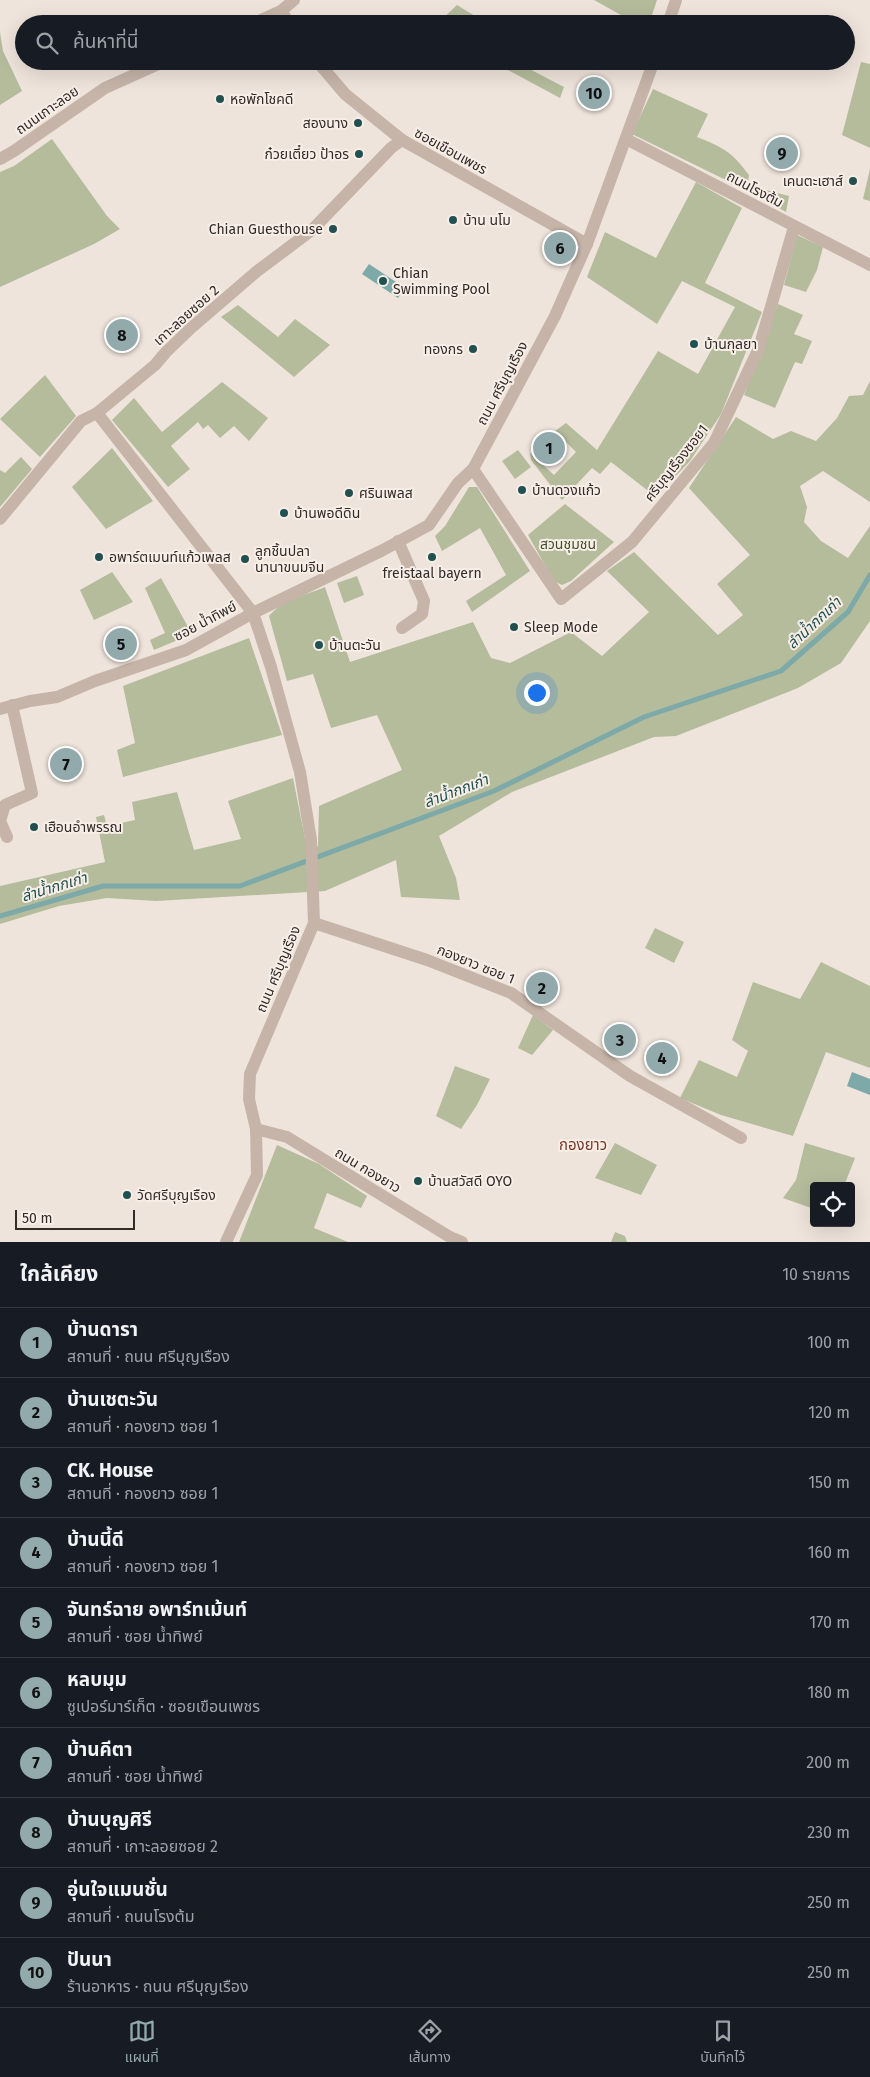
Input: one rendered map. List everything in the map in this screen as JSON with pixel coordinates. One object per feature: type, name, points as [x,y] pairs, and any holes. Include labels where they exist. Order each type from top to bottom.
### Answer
[{"type":"street","points":[[272,15],[281,11],[294,0]]},
{"type":"street","points":[[671,15],[676,0]]},
{"type":"street","points":[[281,11],[284,15]]},
{"type":"street","name":"ถนนเกาะลอย","points":[[0,159],[105,88],[146,70]]},
{"type":"street","name":"ซอยเขือนเพชร","points":[[325,70],[345,94],[402,140],[587,244]]},
{"type":"street","name":"ถนน ศรีบุญเรือง","points":[[253,613],[429,525],[458,483],[473,469],[555,316],[587,244],[651,70]]},
{"type":"street","name":"ถนนโรงต้ม","points":[[626,139],[870,265]]},
{"type":"street","name":"เกาะลอยซอย 2","points":[[0,519],[81,421],[97,413],[155,365],[191,328],[256,272],[312,230],[402,140]]},
{"type":"street","name":"ศรีบุญเรืองซอย1","points":[[473,469],[561,599],[632,542],[714,443],[760,348],[794,227]]},
{"type":"street","name":"ถนน ศรีบุญเรือง","points":[[97,413],[253,613],[291,734],[303,784],[311,840],[314,923],[250,1074],[249,1099],[256,1129],[257,1175],[226,1242]]},
{"type":"street","points":[[398,542],[406,556],[425,604],[422,614],[402,628]]},
{"type":"street","name":"ซอย น้ำทิพย์","points":[[6,707],[57,697],[95,681],[186,650],[253,613]]},
{"type":"street","points":[[6,707],[32,793],[5,805],[0,821],[7,837]]},
{"type":"street","name":"กองยาว ซอย 1","points":[[314,923],[427,960],[511,994],[630,1076],[741,1138]]},
{"type":"street","name":"ถนน กองยาว","points":[[256,1129],[287,1137],[450,1237],[462,1242]]},
{"type":"green space","points":[[594,0],[657,0],[652,15],[621,15]]},
{"type":"green space","points":[[457,5],[473,15],[446,15]]},
{"type":"green space","points":[[0,32],[3,51],[22,91],[0,105]]},
{"type":"green space","points":[[861,62],[870,64],[870,148],[842,135]]},
{"type":"green space","points":[[508,70],[531,70],[564,87],[560,98]]},
{"type":"green space","points":[[653,89],[708,114],[697,137],[721,148],[738,161],[749,175],[747,188],[738,186],[632,134]]},
{"type":"green space","points":[[52,139],[107,216],[120,229],[94,244],[0,287],[0,172],[14,166]]},
{"type":"green space","points":[[870,169],[870,201],[863,199]]},
{"type":"green space","points":[[696,182],[742,208],[705,283],[762,312],[721,414],[690,461],[656,497],[611,462],[600,474],[592,468],[562,500],[531,460],[530,453],[554,475],[576,452],[555,431],[566,423],[597,450],[658,351],[698,374],[735,307],[682,281],[657,324],[587,277],[605,232],[656,258]]},
{"type":"green space","points":[[754,187],[789,196],[786,212],[752,193]]},
{"type":"green space","points":[[797,235],[823,247],[817,270],[806,292],[784,285]]},
{"type":"green space","points":[[778,304],[803,315],[794,334],[812,341],[802,364],[795,362],[775,408],[744,395]]},
{"type":"green space","points":[[238,305],[278,337],[295,319],[330,345],[294,377],[221,317]]},
{"type":"green space","points":[[45,375],[76,416],[40,457],[0,419]]},
{"type":"green space","points":[[870,381],[870,502],[823,471],[800,486],[807,507],[804,522],[821,541],[848,558],[870,526],[870,621],[841,663],[798,688],[676,736],[654,737],[512,792],[439,836],[456,878],[460,900],[401,897],[396,860],[325,891],[156,901],[107,898],[59,906],[0,924],[0,886],[105,862],[96,817],[104,815],[107,826],[135,820],[132,802],[177,792],[194,850],[241,839],[228,801],[293,778],[307,849],[318,846],[319,806],[402,770],[377,715],[331,728],[313,674],[287,681],[269,616],[274,610],[295,598],[325,587],[350,662],[473,622],[491,658],[510,663],[571,632],[602,656],[649,612],[607,571],[634,552],[718,635],[743,615],[717,584],[750,555],[689,488],[736,417],[773,439],[791,431],[816,441],[837,418],[849,396],[863,395]]},
{"type":"green space","points":[[222,382],[268,418],[249,441],[234,426],[220,438],[208,425],[203,429],[198,422],[171,446],[190,469],[168,487],[112,420],[134,398],[162,432]]},
{"type":"green space","points":[[112,448],[153,501],[106,529],[72,487]]},
{"type":"green space","points":[[518,450],[531,467],[515,479],[502,461]]},
{"type":"green space","points":[[21,457],[32,469],[0,507],[0,470],[5,473]]},
{"type":"green space","points":[[469,487],[477,487],[530,571],[472,612],[466,601],[506,575],[480,528],[442,551],[435,536],[445,526]]},
{"type":"green space","name":"สวนชุมชน","points":[[565,504],[614,542],[571,581],[562,585],[554,581],[528,535]]},
{"type":"green space","points":[[112,572],[133,602],[94,620],[80,590]]},
{"type":"green space","points":[[357,576],[364,595],[344,603],[337,583]]},
{"type":"green space","points":[[161,578],[192,634],[154,650],[150,640],[165,633],[145,588]]},
{"type":"green space","points":[[249,638],[282,735],[123,777],[117,750],[135,743],[123,686]]},
{"type":"green space","points":[[655,928],[684,942],[674,963],[645,948]]},
{"type":"green space","points":[[821,962],[870,986],[870,1068],[826,1052],[793,1136],[721,1115],[680,1098],[699,1060],[737,1077],[748,1051],[732,1040],[753,982],[800,999]]},
{"type":"green space","points":[[533,1015],[553,1030],[532,1055],[518,1048]]},
{"type":"green space","points":[[455,1066],[490,1079],[477,1105],[461,1129],[436,1116]]},
{"type":"green space","points":[[615,1143],[657,1165],[641,1195],[595,1178]]},
{"type":"green space","points":[[805,1143],[855,1158],[846,1182],[810,1182],[810,1208],[783,1198],[796,1180]]},
{"type":"green space","points":[[277,1145],[319,1164],[367,1196],[361,1208],[327,1193],[314,1228],[348,1242],[239,1242]]},
{"type":"green space","points":[[615,1232],[625,1236],[627,1242],[611,1242]]},
{"type":"water","name":"Chian Swimming Pool","points":[[369,264],[405,288],[398,298],[362,274]]},
{"type":"water","points":[[852,1072],[870,1079],[870,1095],[847,1086]]},
{"type":"waterway","name":"ลำน้ำกกเก่า","points":[[0,916],[103,886],[240,886],[494,791],[644,717],[781,671],[848,612],[870,575]]},
{"type":"place","name":"ปันนา","points":[[594,93]]},
{"type":"place","name":"หอพักโชคดี","points":[[220,99]]},
{"type":"place","name":"สองนาง","points":[[358,123]]},
{"type":"place","name":"อุ่นใจแมนชั่น","points":[[782,153]]},
{"type":"place","name":"ก๋วยเตี๋ยว ป้าอร","points":[[359,154]]},
{"type":"place","name":"เคนตะเฮาส์","points":[[853,181]]},
{"type":"place","name":"บ้าน นโม","points":[[453,220]]},
{"type":"place","name":"Chian Guesthouse","points":[[333,229]]},
{"type":"place","name":"หลบมุม","points":[[560,248]]},
{"type":"place","name":"Chian Swimming Pool","points":[[383,281]]},
{"type":"place","name":"บ้านบุญศิรี","points":[[122,335]]},
{"type":"place","name":"บ้านกุลยา","points":[[694,344]]},
{"type":"place","name":"ทองกร","points":[[473,349]]},
{"type":"place","name":"บ้านดารา","points":[[549,448]]},
{"type":"place","name":"บ้านดวงแก้ว","points":[[522,490]]},
{"type":"place","name":"ศรินเพลส","points":[[349,493]]},
{"type":"place","name":"บ้านพอดีดิน","points":[[284,513]]},
{"type":"place","name":"อพาร์ตเมนท์แก้วเพลส","points":[[99,557]]},
{"type":"place","name":"freistaal bayern","points":[[432,557]]},
{"type":"place","name":"ลูกชิ้นปลา นานาขนมจีน","points":[[245,559]]},
{"type":"place","name":"Sleep Mode","points":[[514,627]]},
{"type":"place","name":"จันทร์ฉาย อพาร์ทเม้นท์","points":[[121,644]]},
{"type":"place","name":"บ้านตะวัน","points":[[319,645]]},
{"type":"place","name":"บ้านคีตา","points":[[66,764]]},
{"type":"place","name":"เฮือนอำพรรณ","points":[[34,827]]},
{"type":"place","name":"บ้านเชตะวัน","points":[[542,988]]},
{"type":"place","name":"CK. House","points":[[620,1040]]},
{"type":"place","name":"บ้านนี้ดี","points":[[662,1058]]},
{"type":"place","name":"บ้านสวัสดี OYO","points":[[418,1181]]},
{"type":"place","name":"วัดศรีบุญเรือง","points":[[127,1195]]},
{"type":"district","name":"กองยาว","points":[[583,1145]]}]
